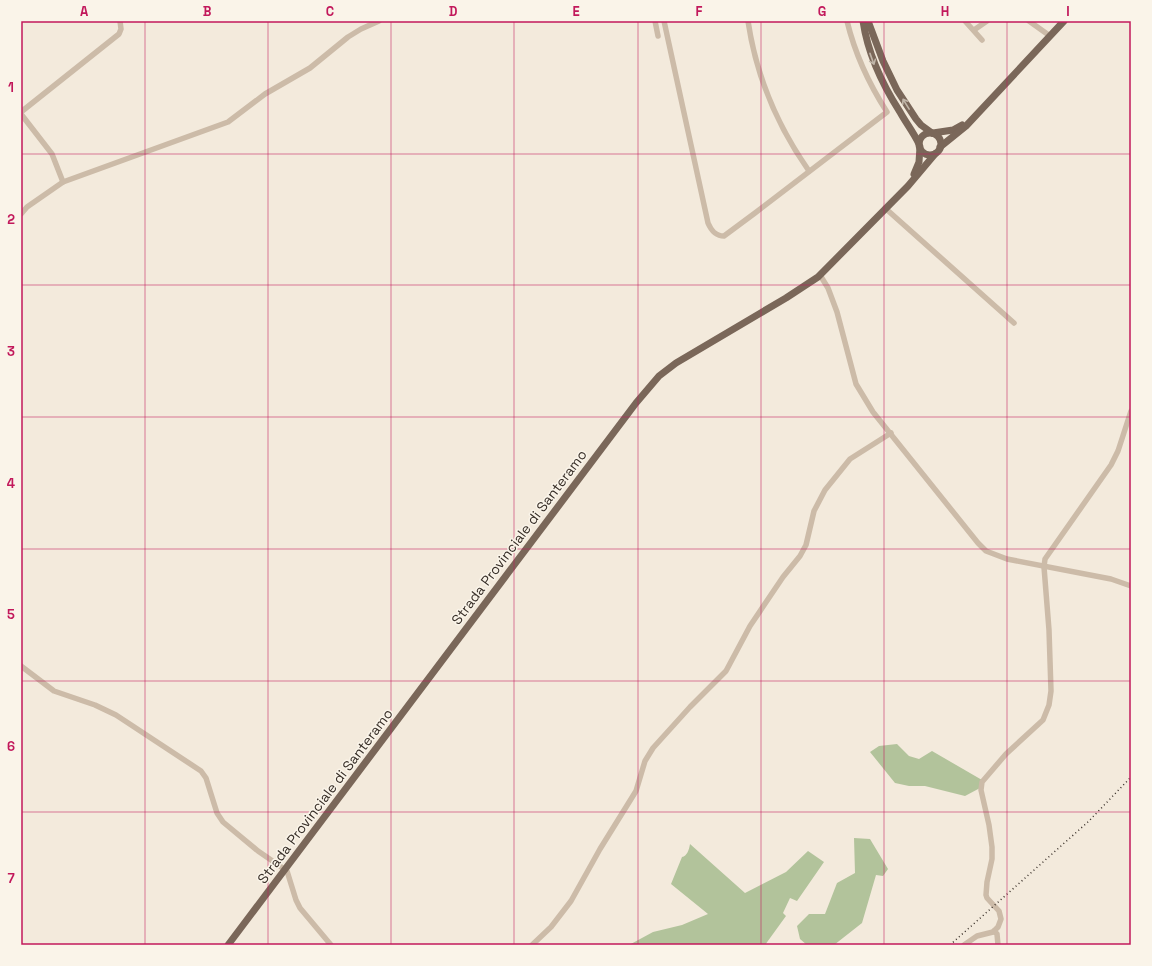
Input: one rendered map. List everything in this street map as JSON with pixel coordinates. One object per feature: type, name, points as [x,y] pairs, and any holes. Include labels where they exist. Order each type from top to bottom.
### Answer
[{"type":"main road","points":[[863,21],[869,51],[885,88],[924,153],[931,155],[935,154]]},
{"type":"main road","points":[[868,21],[883,61],[897,90],[921,125],[941,140],[940,147]]},
{"type":"main road","points":[[887,207],[914,179],[940,147],[961,131],[1064,21]]},
{"type":"main road","points":[[887,207],[915,172],[919,162],[919,146],[923,136],[959,128],[983,106]]},
{"type":"main road","name":"Strada Provinciale di Santeramo","points":[[228,945],[636,403],[653,383],[676,363],[809,284],[820,275],[887,207]]},
{"type":"street","points":[[64,182],[52,154],[21,113],[119,34],[121,29],[120,21]]},
{"type":"street","points":[[21,214],[24,208],[64,182],[222,125],[265,94],[310,68],[348,37],[379,21]]},
{"type":"street","points":[[655,21],[658,36]]},
{"type":"street","points":[[664,21],[708,223],[711,229],[718,236],[724,236],[887,112],[865,74],[855,49],[847,21]]},
{"type":"street","points":[[748,21],[754,51],[770,100],[789,138],[809,171]]},
{"type":"street","points":[[966,21],[982,40]]},
{"type":"street","points":[[974,30],[986,21]]},
{"type":"street","points":[[1029,21],[1050,36]]},
{"type":"street","points":[[887,207],[1014,323]]},
{"type":"street","points":[[820,275],[828,288],[837,312],[856,384],[873,412],[973,538],[982,547],[1007,559],[1111,579],[1131,586]]},
{"type":"street","points":[[964,945],[977,936],[994,931],[998,927],[1001,919],[999,911],[986,895],[992,859],[992,838],[980,786],[984,779],[1006,754],[1043,720],[1050,701],[1049,630],[1044,565],[1045,560],[1114,460],[1131,411]]},
{"type":"street","points":[[532,945],[551,927],[571,901],[600,849],[636,791],[645,761],[653,748],[690,707],[726,671],[750,626],[783,577],[800,556],[806,545],[814,511],[825,490],[850,459],[891,434]]},
{"type":"street","points":[[21,666],[54,691],[95,705],[116,715],[201,771],[206,778],[217,812],[223,822],[258,851],[287,871],[300,908],[331,945]]},
{"type":"street","points":[[994,931],[997,934],[998,945]]},
{"type":"green space","points":[[897,744],[909,756],[919,759],[932,751],[982,780],[980,788],[965,796],[925,786],[909,786],[895,783],[870,752],[879,746]]},
{"type":"green space","points":[[854,838],[870,839],[888,869],[883,876],[876,875],[862,923],[834,945],[807,945],[800,939],[797,926],[809,914],[825,914],[837,883],[855,873]]},
{"type":"green space","points":[[690,844],[745,893],[786,872],[808,851],[824,862],[797,901],[790,898],[783,913],[786,916],[765,945],[629,945],[653,932],[682,925],[708,914],[671,884],[682,857],[688,852]]},
{"type":"railway","points":[[950,945],[1089,821],[1131,777]]}]
